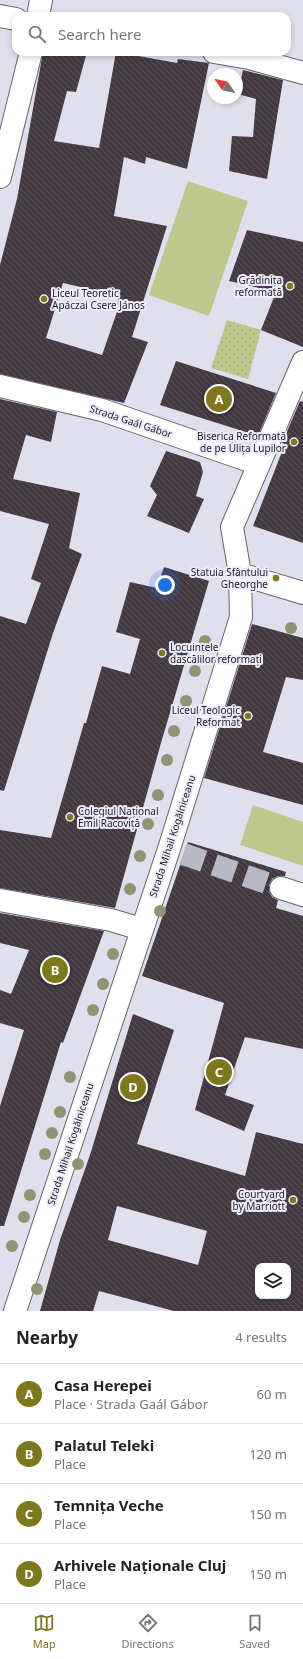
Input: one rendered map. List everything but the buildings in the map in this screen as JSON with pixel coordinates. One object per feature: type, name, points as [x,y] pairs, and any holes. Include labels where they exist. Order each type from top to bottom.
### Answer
[{"type":"street","points":[[39,12],[41,0]]},
{"type":"street","points":[[0,16],[12,18]]},
{"type":"street","points":[[0,177],[30,56]]},
{"type":"street","points":[[237,56],[303,73]]},
{"type":"street","name":"Strada Mihail Kogălniceanu","points":[[11,1302],[141,929],[176,852],[241,617],[240,574],[232,527],[303,362]]},
{"type":"street","name":"Strada Gaál Gábor","points":[[0,386],[102,410],[259,464]]},
{"type":"street","points":[[240,574],[303,593]]},
{"type":"street","points":[[282,888],[303,896]]},
{"type":"street","points":[[0,900],[111,920],[141,929]]},
{"type":"green space","points":[[188,181],[248,201],[209,316],[149,295]]},
{"type":"green space","points":[[227,320],[261,330],[248,379],[211,368]]},
{"type":"green space","points":[[253,805],[303,822],[303,866],[240,845]]},
{"type":"tunnel","points":[[183,854],[281,888]]},
{"type":"place","name":"Grădinița reformată","points":[[290,286]]},
{"type":"place","name":"Liceul Teoretic Apáczai Csere János","points":[[44,299]]},
{"type":"place","name":"Casa Herepei","points":[[219,399]]},
{"type":"place","name":"Biserica Reformată de pe Ulița Lupilor","points":[[294,442]]},
{"type":"place","name":"Statuia Sfântului Gheorghe","points":[[276,578]]},
{"type":"place","name":"Locuințele dascălilor reformați","points":[[162,653]]},
{"type":"place","name":"Liceul Teologic Reformat","points":[[248,716]]},
{"type":"place","name":"Colegiul Național Emil Racoviță","points":[[70,817]]},
{"type":"place","name":"Palatul Teleki","points":[[55,970]]},
{"type":"place","name":"Temnița Veche","points":[[219,1072]]},
{"type":"place","name":"Arhivele Naționale Cluj","points":[[133,1087]]},
{"type":"place","name":"Courtyard by Marriott","points":[[293,1200]]}]
